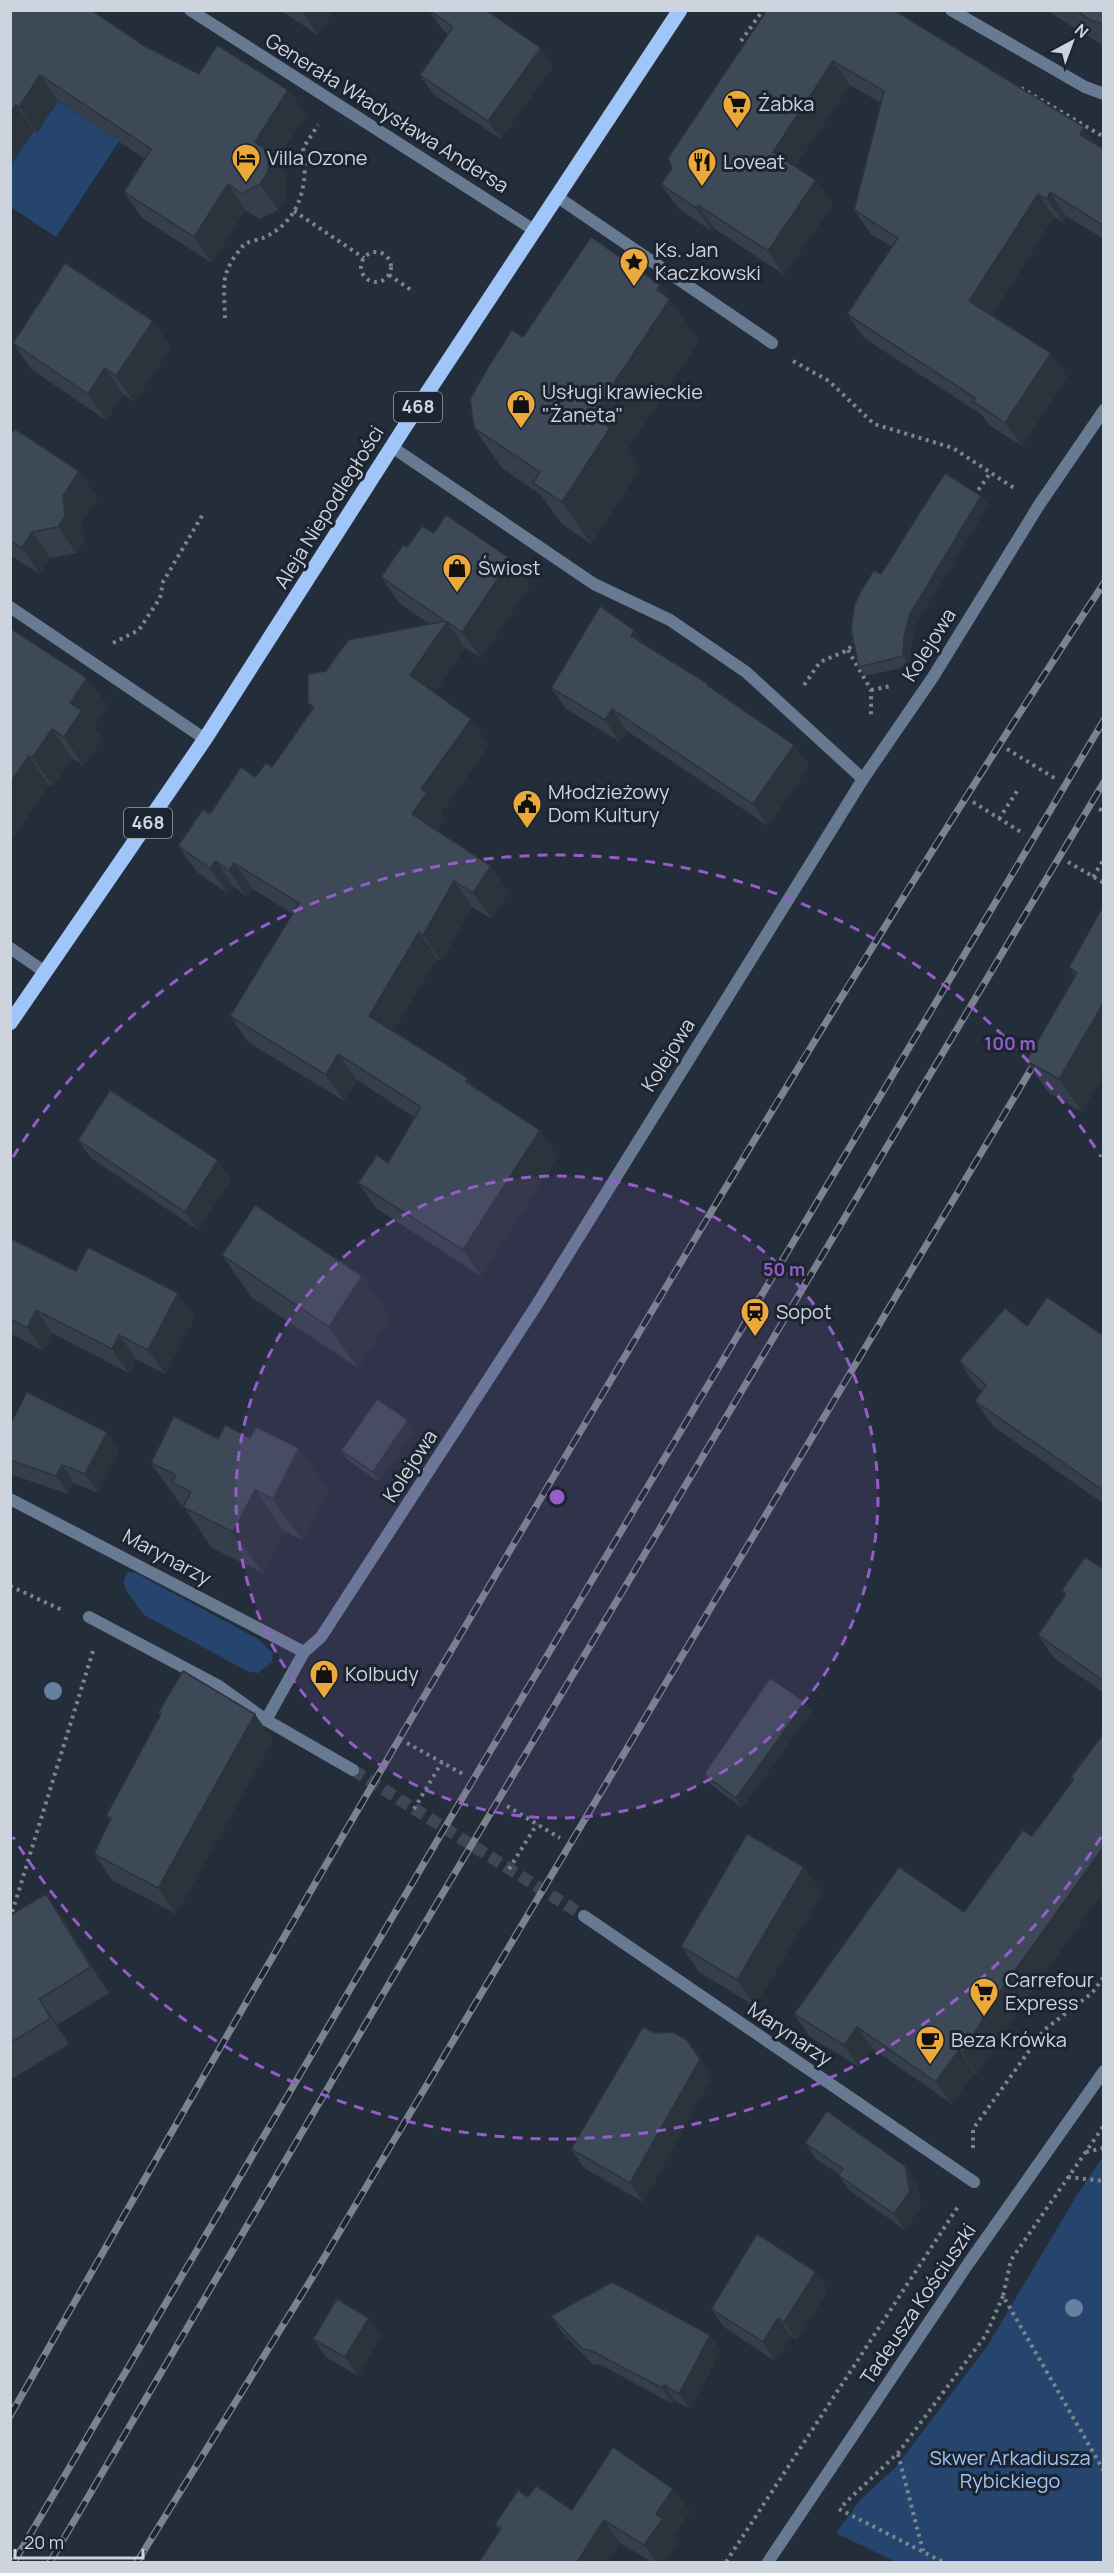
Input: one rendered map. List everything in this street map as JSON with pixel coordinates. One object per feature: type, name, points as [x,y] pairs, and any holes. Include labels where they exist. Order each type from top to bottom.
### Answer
[{"type":"main road","name":"Aleja Niepodległości","points":[[10,1023],[205,739],[392,447],[680,10]]},
{"type":"street","name":"Generała Władysława Andersa","points":[[190,10],[534,230]]},
{"type":"street","points":[[951,10],[1085,87],[1104,94]]},
{"type":"street","points":[[556,196],[772,343]]},
{"type":"street","name":"Kolejowa","points":[[266,1720],[304,1652],[321,1637],[505,1355],[863,779],[933,678],[1039,505],[1104,410]]},
{"type":"street","points":[[392,447],[594,584],[670,620],[746,672],[863,779]]},
{"type":"street","points":[[10,607],[205,739]]},
{"type":"street","points":[[10,948],[45,972]]},
{"type":"street","name":"Marynarzy","points":[[10,1499],[304,1652]]},
{"type":"street","points":[[89,1617],[219,1686],[266,1720],[353,1770]]},
{"type":"street","name":"Marynarzy","points":[[584,1916],[974,2182]]},
{"type":"street","name":"Tadeusza Kościuszki","points":[[768,2562],[968,2264],[1104,2071]]},
{"type":"path","points":[[741,41],[763,10]]},
{"type":"path","points":[[1011,82],[1104,137]]},
{"type":"path","points":[[225,318],[226,272],[245,244],[273,232],[294,211],[304,191],[307,169],[303,148],[317,127]]},
{"type":"path","points":[[294,211],[364,258]]},
{"type":"path","points":[[371,252],[381,252],[389,257],[392,266],[389,275],[382,281],[372,282],[364,276],[361,267],[364,258],[371,252]]},
{"type":"path","points":[[389,275],[414,292]]},
{"type":"path","points":[[772,343],[796,364],[829,381],[874,424],[953,448],[991,472],[974,496]]},
{"type":"path","points":[[109,643],[120,641],[139,630],[160,598],[163,582],[203,514]]},
{"type":"path","points":[[787,710],[820,662],[848,650],[858,639]]},
{"type":"path","points":[[848,650],[871,690],[871,720]]},
{"type":"path","points":[[1007,749],[1056,779]]},
{"type":"path","points":[[999,819],[1019,788]]},
{"type":"path","points":[[973,802],[1024,834]]},
{"type":"path","points":[[1093,877],[1104,859]]},
{"type":"path","points":[[1068,862],[1104,884]]},
{"type":"path","points":[[10,1586],[53,1608],[89,1617],[97,1640],[10,1919]]},
{"type":"path","points":[[407,1743],[463,1774]]},
{"type":"path","points":[[414,1809],[442,1762]]},
{"type":"path","points":[[507,1806],[560,1838]]},
{"type":"path","points":[[509,1869],[537,1824]]},
{"type":"path","points":[[726,2562],[974,2182],[973,2129],[1044,2030],[1092,1994],[1104,1977]]},
{"type":"path","points":[[943,2562],[839,2509],[898,2453],[986,2335],[1003,2296],[1011,2260],[1104,2127]]},
{"type":"path","points":[[1068,2177],[1104,2181]]},
{"type":"path","points":[[1003,2296],[1104,2471]]},
{"type":"path","points":[[898,2453],[923,2552]]},
{"type":"green space","points":[[54,99],[119,141],[56,237],[11,207],[10,166],[34,131],[37,132]]},
{"type":"green space","points":[[128,1572],[136,1573],[258,1639],[273,1653],[272,1662],[258,1673],[247,1671],[144,1615],[126,1590],[124,1581]]},
{"type":"green space","name":"Skwer Arkadiusza Rybickiego","points":[[1103,2157],[1103,2562],[896,2562],[836,2533],[860,2500],[896,2467],[988,2345],[1077,2195]]},
{"type":"building","points":[[10,10],[91,10],[143,45],[199,74],[217,45],[288,90],[255,142],[269,151],[268,172],[260,184],[242,194],[228,184],[194,237],[124,192],[151,149],[40,75],[19,107],[16,105],[10,113]]},
{"type":"building","points":[[429,10],[486,10],[541,48],[488,121],[420,75],[453,27]]},
{"type":"building","points":[[767,10],[894,10],[1084,127],[1080,135],[1104,149],[1104,226],[1050,192],[1047,199],[1038,194],[969,301],[1051,353],[1005,423],[973,401],[975,398],[847,314],[898,238],[854,210],[884,91],[833,61],[773,152],[816,180],[768,251],[698,205],[696,208],[661,184],[672,169],[668,158]]},
{"type":"building","points":[[1075,10],[1104,10],[1104,24],[1092,21]]},
{"type":"building","points":[[591,237],[660,285],[657,290],[670,299],[592,416],[610,428],[562,502],[533,483],[540,472],[474,428],[470,399],[512,330],[523,337]]},
{"type":"building","points":[[65,263],[153,321],[116,376],[105,368],[88,394],[13,343]]},
{"type":"building","points":[[15,429],[79,471],[63,496],[65,516],[58,527],[32,532],[22,548],[10,541],[10,435]]},
{"type":"building","points":[[945,473],[981,496],[910,614],[904,636],[903,656],[859,667],[851,630],[854,606],[874,570],[881,574]]},
{"type":"building","points":[[446,515],[511,559],[462,632],[447,622],[410,675],[471,719],[421,789],[427,793],[412,814],[491,866],[473,893],[454,881],[423,935],[419,932],[369,1016],[468,1078],[466,1082],[540,1130],[463,1250],[358,1183],[377,1155],[388,1163],[421,1107],[338,1054],[326,1075],[230,1016],[299,903],[234,863],[229,871],[216,861],[210,868],[178,846],[203,809],[210,814],[241,767],[255,777],[266,763],[272,767],[314,707],[308,703],[308,674],[326,671],[348,640],[445,621],[381,577],[403,545],[407,547],[422,526],[434,533]]},
{"type":"building","points":[[600,606],[634,630],[631,636],[708,684],[794,745],[753,804],[612,709],[605,720],[551,688]]},
{"type":"building","points":[[10,628],[87,678],[70,703],[82,710],[64,737],[52,729],[32,758],[29,756],[10,783]]},
{"type":"building","points":[[1104,905],[1104,1002],[1059,1079],[1026,1061],[1077,973],[1069,967]]},
{"type":"building","points":[[110,1090],[218,1160],[185,1212],[78,1140]]},
{"type":"building","points":[[255,1205],[362,1276],[329,1327],[222,1255]]},
{"type":"building","points":[[10,1238],[76,1271],[88,1247],[178,1293],[148,1350],[119,1335],[112,1349],[36,1310],[27,1328],[10,1319]]},
{"type":"building","points":[[1047,1297],[1104,1336],[1104,1491],[975,1401],[986,1385],[959,1361],[1005,1308],[1027,1326]]},
{"type":"building","points":[[27,1392],[107,1432],[85,1474],[62,1465],[56,1476],[10,1460],[10,1425]]},
{"type":"building","points":[[377,1399],[408,1420],[373,1472],[341,1451]]},
{"type":"building","points":[[174,1416],[218,1439],[225,1425],[250,1438],[256,1427],[299,1448],[273,1499],[255,1490],[233,1532],[183,1507],[191,1492],[172,1482],[176,1475],[151,1463]]},
{"type":"building","points":[[1085,1557],[1104,1569],[1104,1681],[1038,1635],[1066,1594],[1062,1590]]},
{"type":"building","points":[[183,1671],[255,1714],[158,1888],[94,1854],[111,1818],[106,1816],[161,1714],[158,1713]]},
{"type":"building","points":[[770,1678],[805,1702],[736,1798],[704,1774]]},
{"type":"building","points":[[1104,1733],[1104,1846],[1003,1987],[962,2053],[959,2050],[936,2082],[857,2027],[844,2045],[794,2014],[899,1867],[964,1912],[1023,1830],[1032,1836],[1074,1779],[1071,1777]]},
{"type":"building","points":[[747,1834],[804,1867],[737,1980],[681,1946]]},
{"type":"building","points":[[46,1894],[91,1967],[39,1999],[51,2018],[10,2043],[10,1915]]},
{"type":"building","points":[[643,2027],[655,2033],[673,2032],[687,2040],[700,2059],[630,2183],[571,2149]]},
{"type":"building","points":[[827,2111],[905,2166],[910,2191],[894,2214],[838,2175],[843,2169],[805,2143]]},
{"type":"building","points":[[757,2234],[816,2272],[784,2322],[778,2318],[763,2342],[711,2309]]},
{"type":"building","points":[[612,2282],[710,2335],[679,2394],[664,2385],[662,2388],[590,2350],[582,2349],[551,2316]]},
{"type":"building","points":[[337,2299],[369,2318],[345,2357],[313,2339]]},
{"type":"building","points":[[613,2447],[673,2489],[656,2514],[663,2519],[644,2545],[604,2520],[577,2562],[479,2562],[501,2528],[495,2524],[518,2490],[528,2497],[536,2486],[572,2510]]},
{"type":"tunnel","points":[[353,1770],[584,1916]]},
{"type":"railway","points":[[10,2416],[303,1904],[663,1292],[911,885],[1104,583]]},
{"type":"railway","points":[[14,2562],[454,1812],[1104,720]]},
{"type":"railway","points":[[50,2562],[393,1977],[1104,782]]},
{"type":"railway","points":[[137,2562],[312,2278],[1040,1054]]},
{"type":"place","name":"Żabka","points":[[737,130]]},
{"type":"place","name":"Villa Ozone","points":[[246,184]]},
{"type":"place","name":"Loveat","points":[[702,188]]},
{"type":"place","name":"Ks. Jan Kaczkowski","points":[[634,288]]},
{"type":"place","name":"Usługi krawieckie \"Żaneta\"","points":[[521,430]]},
{"type":"place","name":"Świost","points":[[457,594]]},
{"type":"place","name":"Młodzieżowy Dom Kultury","points":[[527,830]]},
{"type":"place","name":"Sopot","points":[[755,1338]]},
{"type":"place","name":"Kolbudy","points":[[324,1700]]},
{"type":"place","name":"Carrefour Express","points":[[984,2018]]},
{"type":"place","name":"Beza Krówka","points":[[930,2066]]}]
